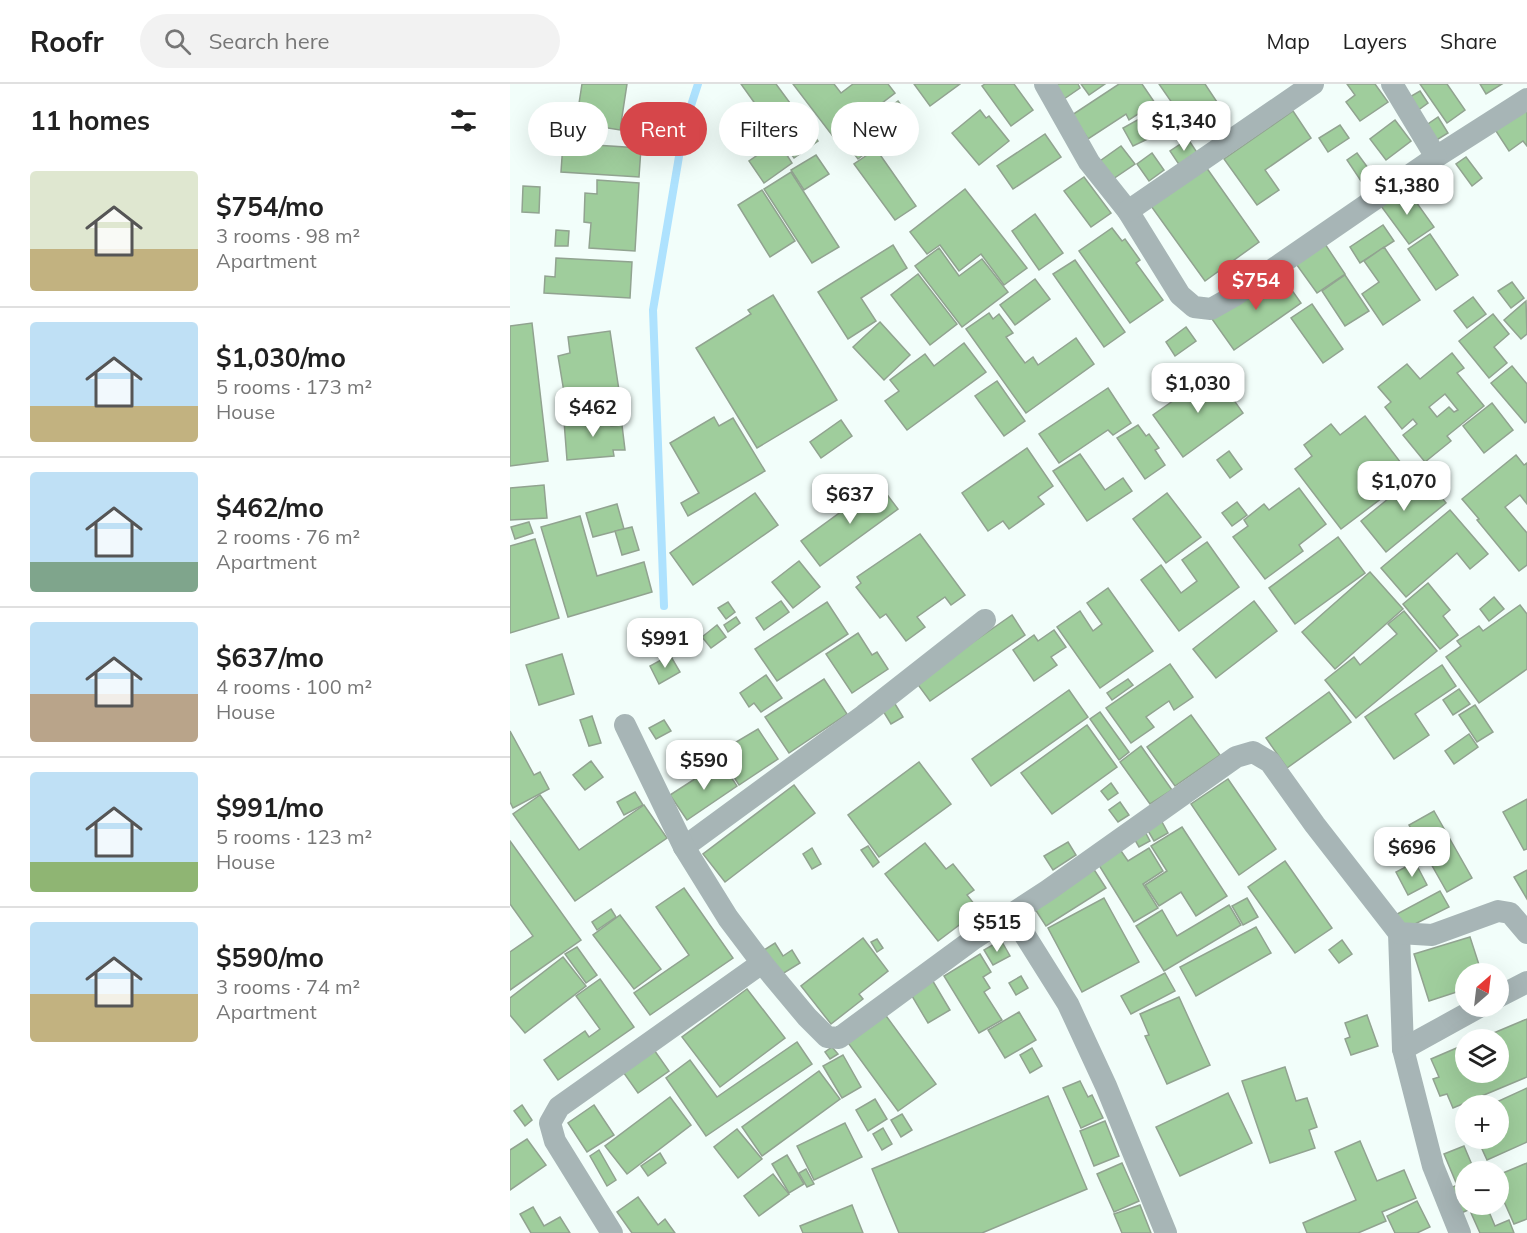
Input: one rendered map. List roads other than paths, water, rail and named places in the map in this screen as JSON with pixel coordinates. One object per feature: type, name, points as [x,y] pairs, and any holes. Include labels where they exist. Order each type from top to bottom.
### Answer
[{"type":"street","points":[[1045,84],[1089,162],[1128,212],[1180,295],[1194,306],[1210,309],[1234,296],[1436,157],[1527,99]]},
{"type":"street","points":[[1128,212],[1313,84]]},
{"type":"street","points":[[1392,84],[1436,157]]},
{"type":"street","points":[[684,847],[864,715],[985,620]]},
{"type":"street","points":[[626,725],[684,847],[728,918],[807,1017],[827,1037],[839,1038],[1011,913],[1047,891],[1236,757],[1253,752],[1270,762],[1315,825],[1399,933],[1403,1049],[1433,1166],[1460,1233]]},
{"type":"street","points":[[1399,933],[1432,935],[1498,910],[1510,913],[1527,933]]},
{"type":"street","points":[[1011,913],[1068,1004],[1106,1086],[1166,1233]]},
{"type":"street","points":[[612,1233],[555,1141],[550,1123],[559,1107],[762,963]]},
{"type":"street","points":[[1509,991],[1527,982]]},
{"type":"street","points":[[1403,1049],[1461,1017]]},
{"type":"waterway","points":[[664,606],[653,310],[684,127],[698,84]]}]
